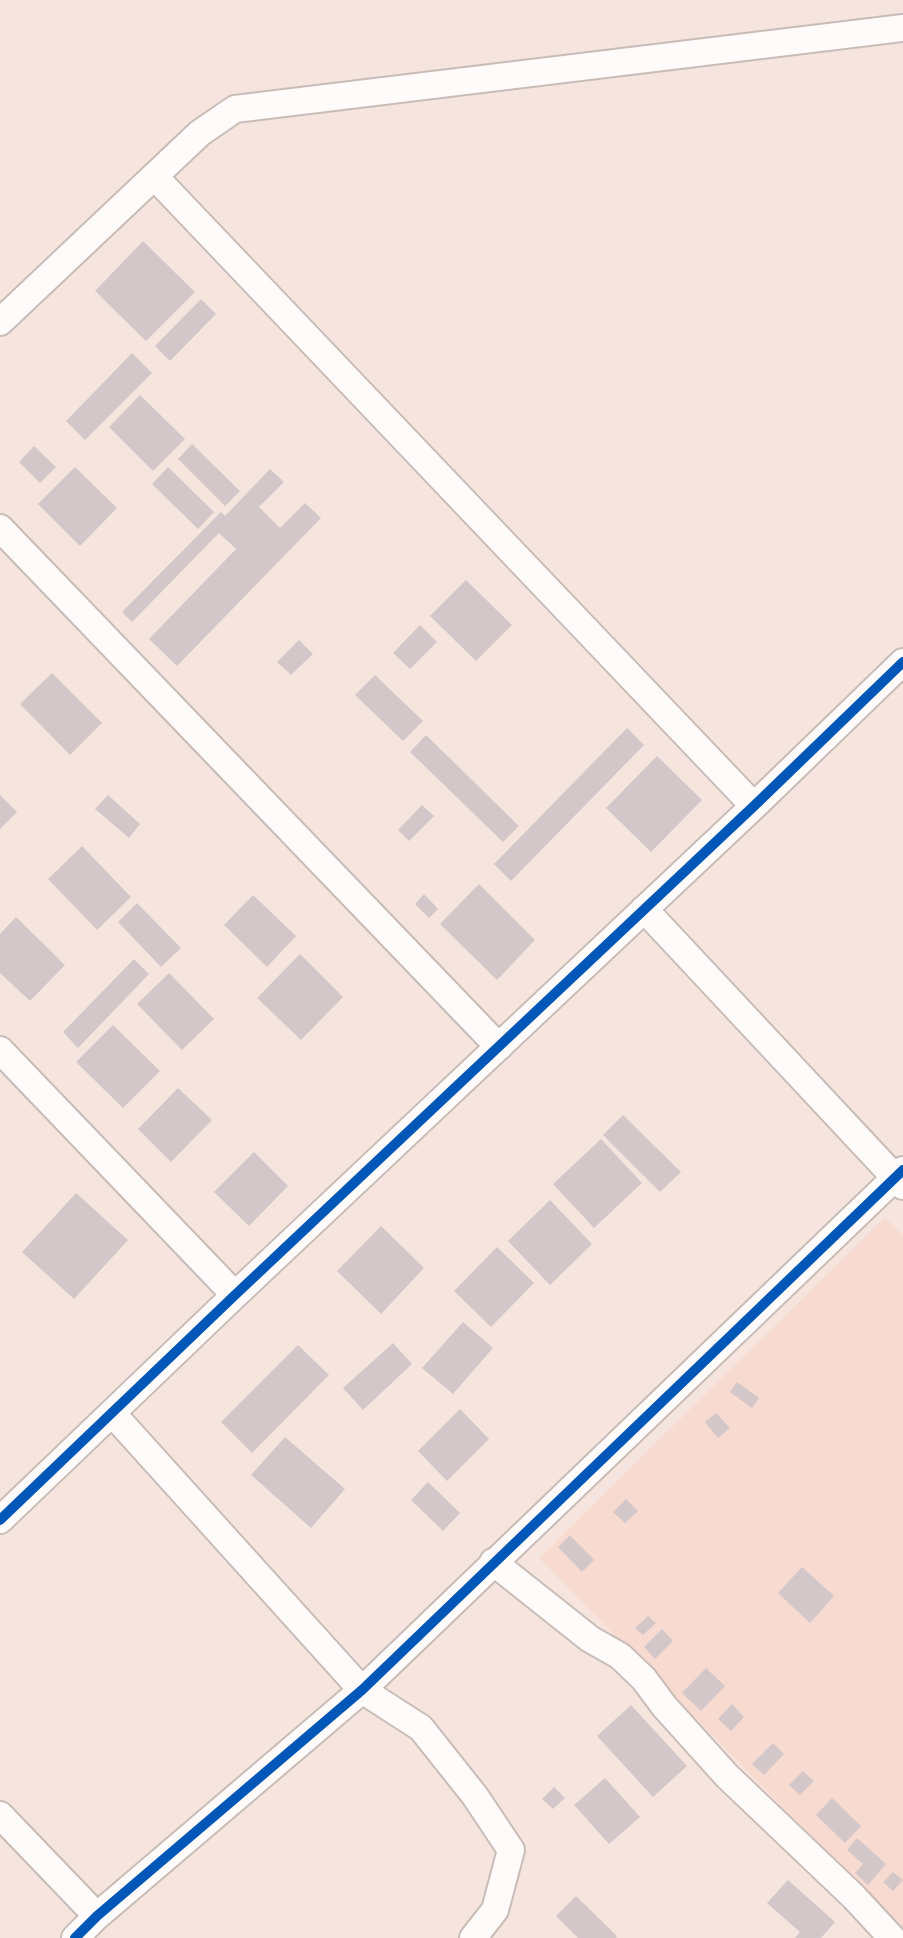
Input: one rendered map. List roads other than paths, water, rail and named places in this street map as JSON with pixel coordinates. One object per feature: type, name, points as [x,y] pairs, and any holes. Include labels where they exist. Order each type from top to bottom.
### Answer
[{"type":"street","points":[[0,322],[200,133],[235,109],[903,28]]},
{"type":"street","points":[[155,177],[754,806]]},
{"type":"street","points":[[0,528],[499,1047]]},
{"type":"street","points":[[0,1520],[903,662]]},
{"type":"street","points":[[75,1938],[362,1690],[493,1562],[900,1178],[644,909]]},
{"type":"street","points":[[0,1050],[235,1295]]},
{"type":"street","points":[[112,1413],[362,1690],[421,1728],[475,1796],[511,1850],[495,1910],[473,1938]]},
{"type":"street","points":[[493,1562],[590,1639],[620,1656],[644,1679],[727,1776],[854,1897],[892,1938]]},
{"type":"street","points":[[0,1815],[97,1916]]}]
